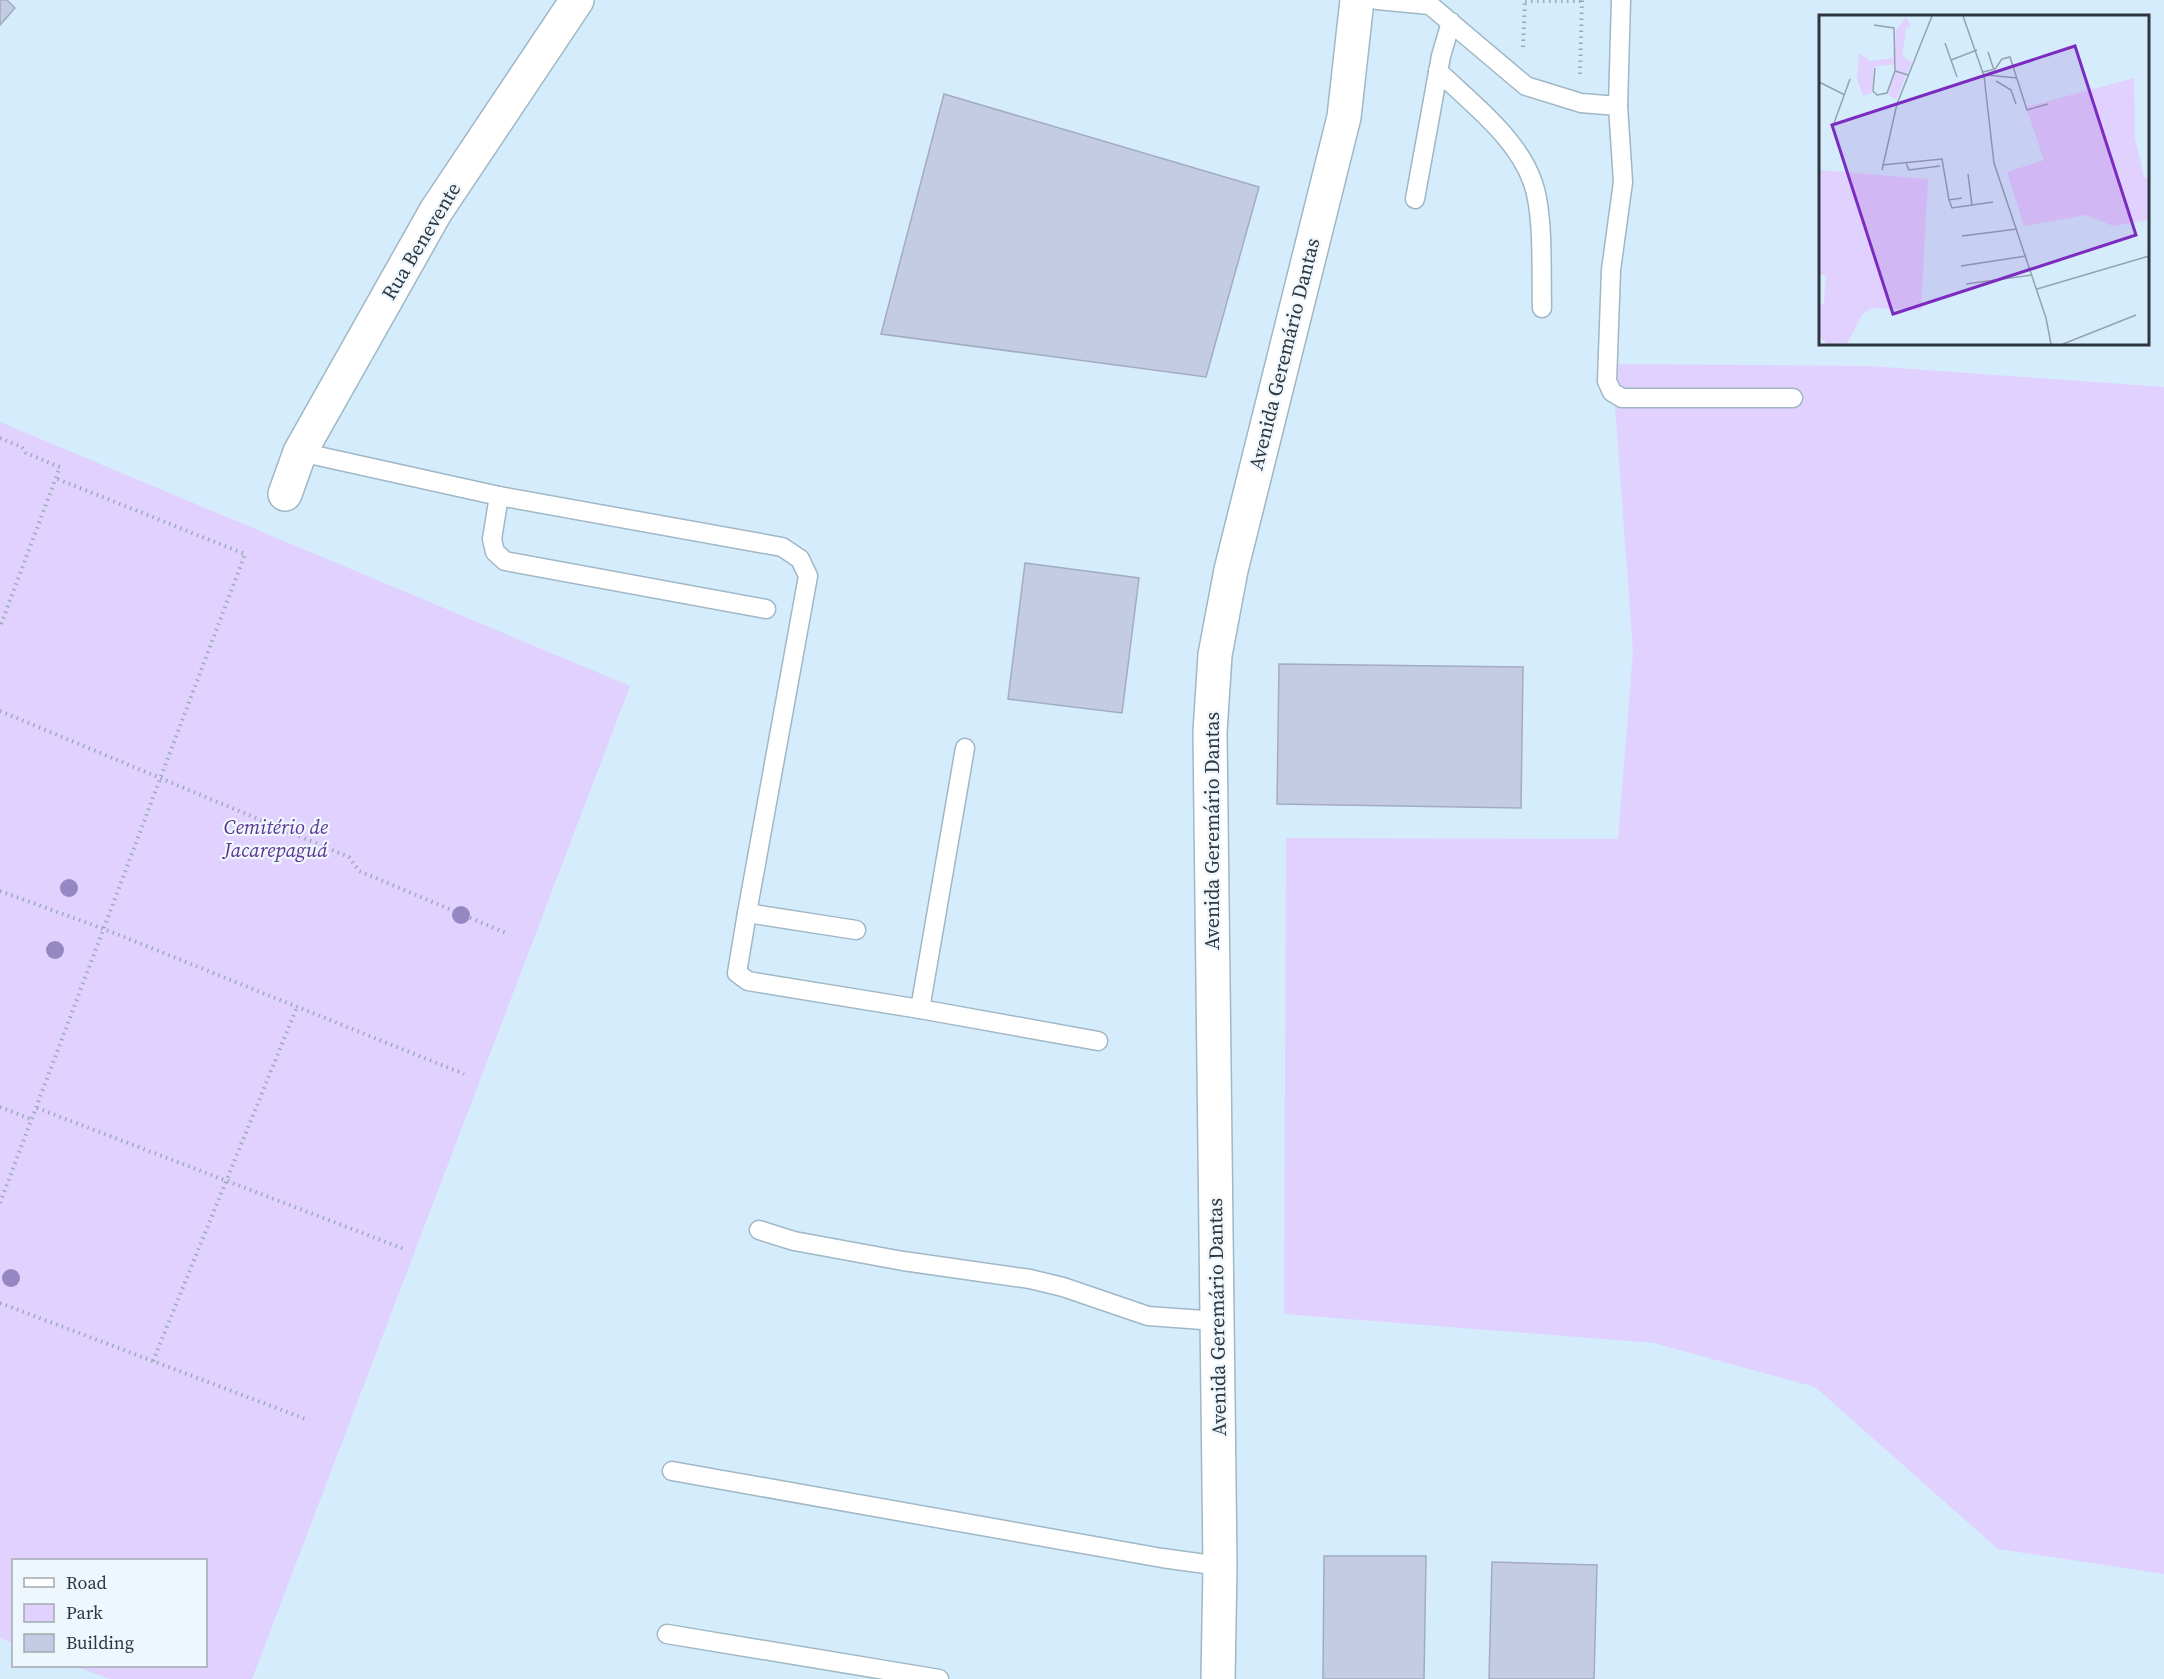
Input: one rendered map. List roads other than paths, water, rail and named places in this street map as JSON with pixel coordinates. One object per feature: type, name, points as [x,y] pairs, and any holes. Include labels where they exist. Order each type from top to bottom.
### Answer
[{"type":"main road","name":"Rua Benevente","points":[[285,494],[300,452],[436,211],[577,0]]},
{"type":"main road","name":"Avenida Geremário Dantas","points":[[1218,1679],[1220,1566],[1210,732],[1215,655],[1231,570],[1344,117],[1357,0]]},
{"type":"lane","points":[[1377,0],[1430,2],[1526,86],[1581,103],[1618,106]]},
{"type":"lane","points":[[1621,0],[1618,106],[1623,182],[1611,270],[1608,381],[1612,392],[1622,398],[1793,398]]},
{"type":"lane","points":[[1415,199],[1443,44],[1451,22]]},
{"type":"lane","points":[[1438,71],[1511,142],[1534,183],[1539,215],[1542,308]]},
{"type":"lane","points":[[300,452],[499,496],[782,547],[800,559],[808,576],[737,973],[748,981],[920,1008],[1098,1041]]},
{"type":"lane","points":[[499,496],[492,539],[495,552],[505,561],[766,609]]},
{"type":"lane","points":[[920,1008],[965,748]]},
{"type":"lane","points":[[747,913],[856,930]]},
{"type":"lane","points":[[759,1230],[794,1242],[903,1261],[1030,1279],[1063,1287],[1148,1316],[1217,1321]]},
{"type":"lane","points":[[672,1471],[1162,1558],[1220,1566]]},
{"type":"lane","points":[[668,1634],[939,1679]]},
{"type":"park label","name":"Cemitério de Jacarepaguá","points":[[276,838]]}]
